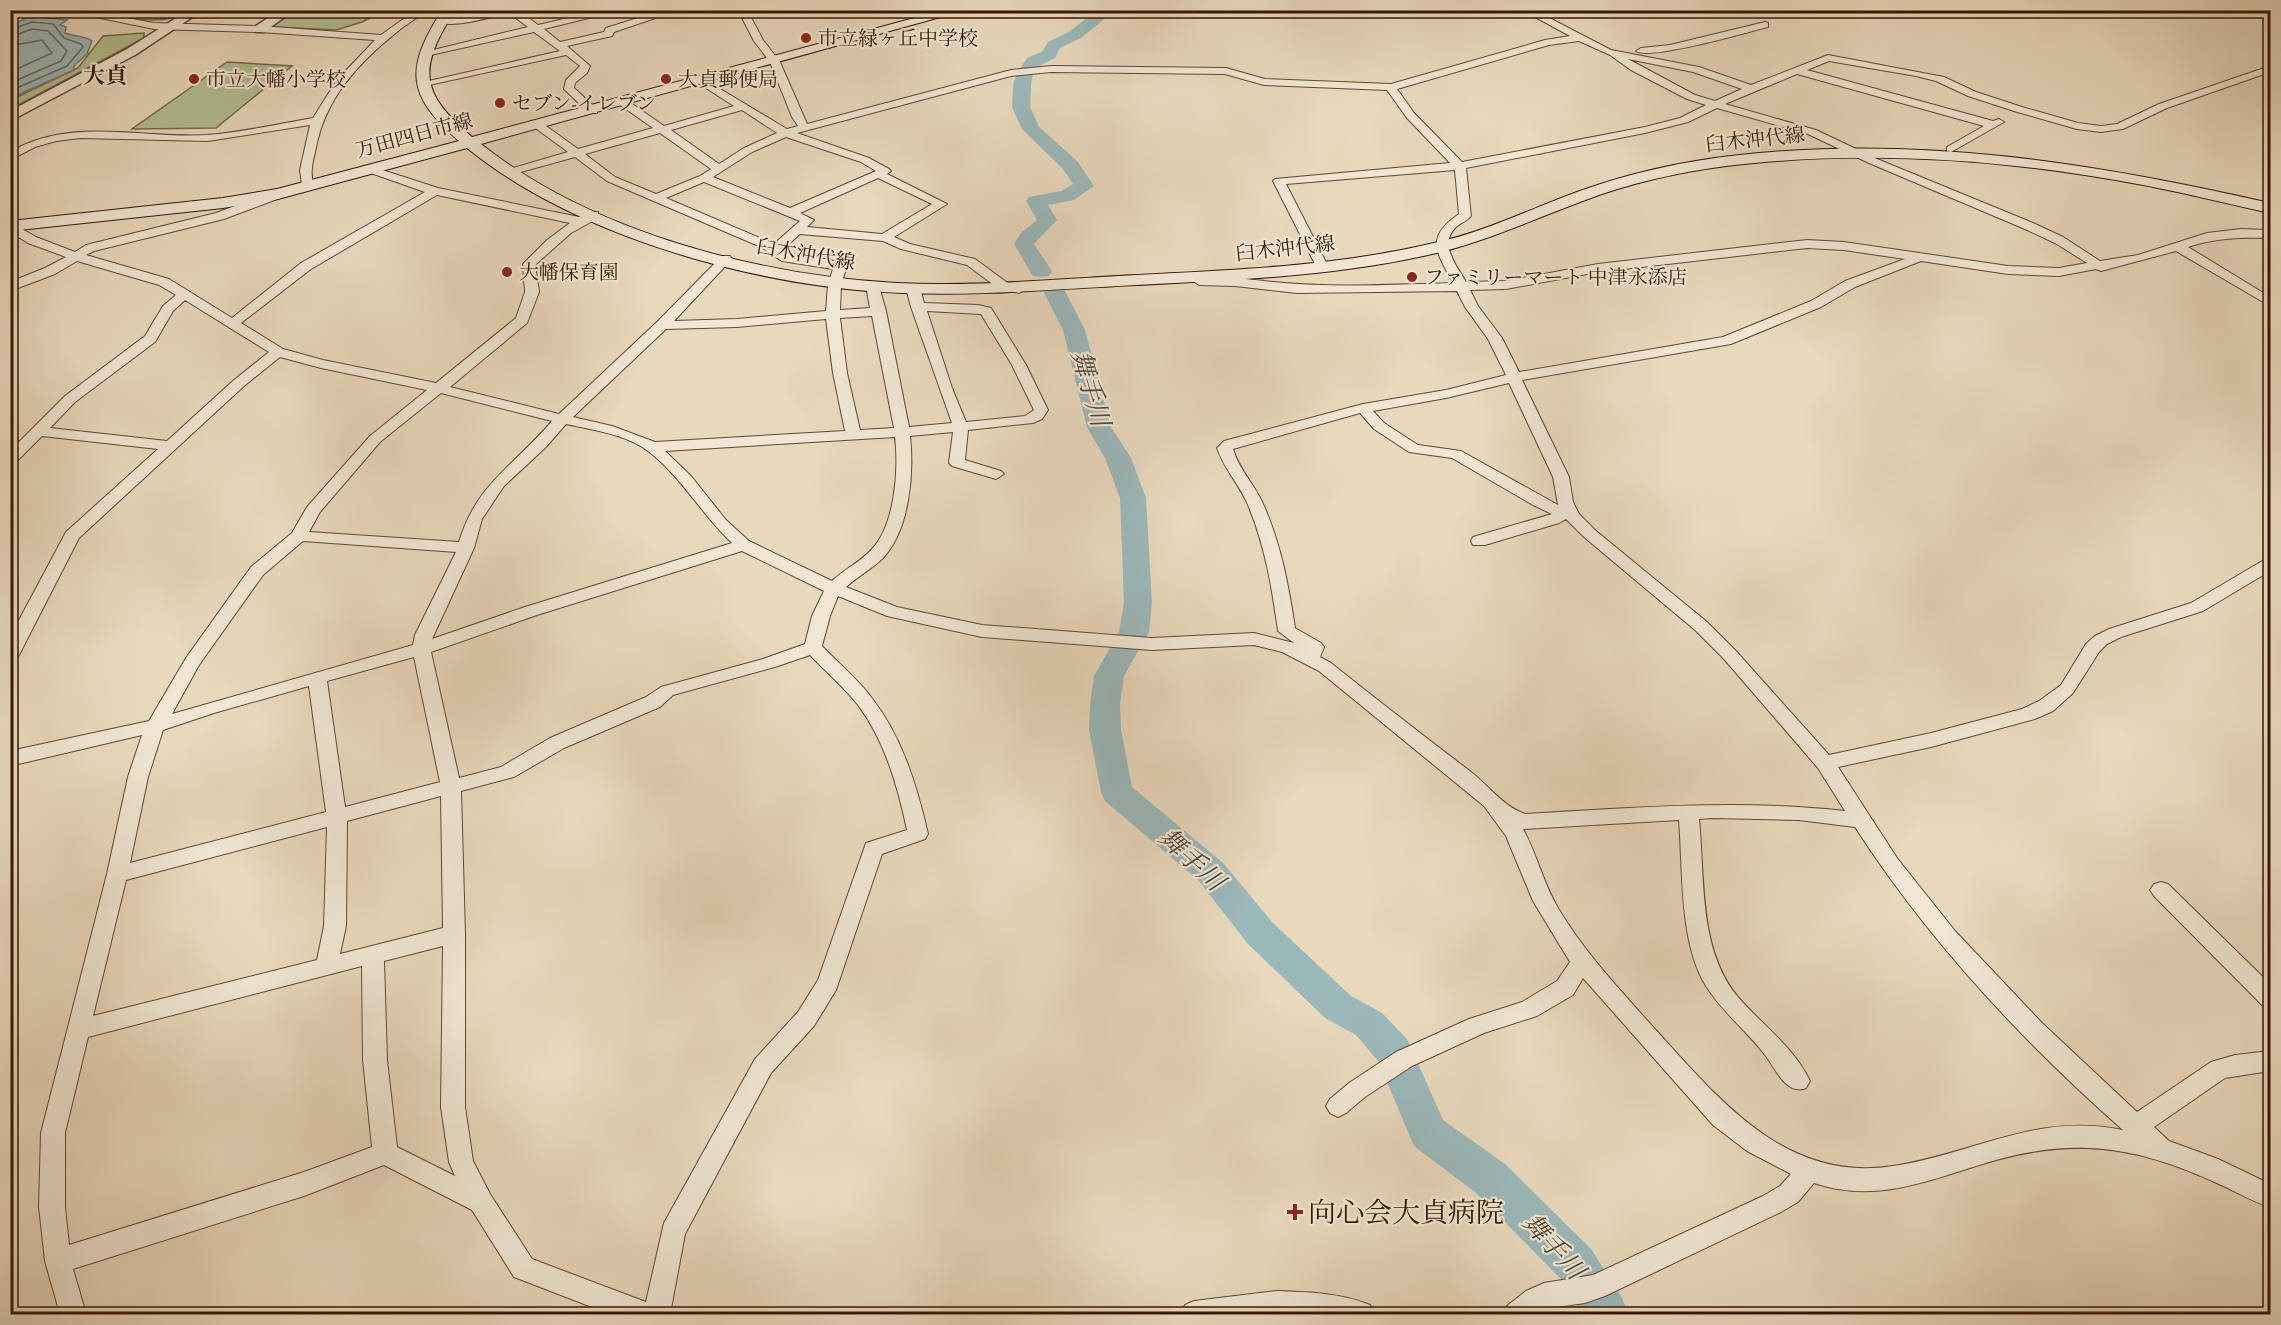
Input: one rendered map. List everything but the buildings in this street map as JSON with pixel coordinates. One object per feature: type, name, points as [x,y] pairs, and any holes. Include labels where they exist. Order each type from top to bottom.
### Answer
[{"type":"main road","name":"万田四日市線","points":[[11,226],[223,203],[278,194],[471,141],[624,103],[960,10]]},
{"type":"main road","name":"臼木沖代線","points":[[445,16],[434,33],[426,53],[424,85],[436,112],[510,172],[586,218],[726,259],[834,282],[913,288],[1001,286],[1217,276],[1322,266],[1442,246],[1485,235],[1594,192],[1658,174],[1745,159],[1855,152],[1956,154],[2083,170],[2168,184],[2271,208]]},
{"type":"street","points":[[66,10],[154,26],[260,28],[381,38]]},
{"type":"street","points":[[10,117],[198,10]]},
{"type":"street","points":[[260,28],[289,10]]},
{"type":"street","points":[[308,185],[304,178],[317,121],[334,92],[381,38],[423,10]]},
{"type":"street","points":[[445,16],[468,19],[510,10],[585,66],[583,71],[570,82],[569,89],[592,111]]},
{"type":"street","points":[[426,53],[617,10]]},
{"type":"street","points":[[559,45],[609,34],[609,30],[675,10]]},
{"type":"street","points":[[742,10],[759,41],[775,62],[797,117],[804,127]]},
{"type":"street","points":[[1526,10],[1613,53],[1635,68],[1691,97],[1803,129],[2045,233],[2101,267]]},
{"type":"street","points":[[524,20],[543,15]]},
{"type":"street","points":[[1624,54],[1670,48],[1765,25]]},
{"type":"street","points":[[655,198],[704,178],[748,150],[785,133],[1032,70],[1226,71],[1264,82],[1391,87],[1548,42],[1579,38]]},
{"type":"street","points":[[424,85],[568,52]]},
{"type":"street","points":[[1613,53],[1695,69],[1751,89]]},
{"type":"street","points":[[1322,266],[1279,181],[1459,166],[1645,130],[1684,120],[1751,89],[1828,58],[1940,79],[1972,94],[2018,110],[2077,126],[2110,129],[2163,106],[2271,69]]},
{"type":"street","points":[[1798,70],[1994,125]]},
{"type":"street","points":[[702,81],[785,133],[865,160],[885,171],[789,213]]},
{"type":"street","points":[[1391,87],[1392,93],[1404,108],[1459,166],[1464,178],[1461,196],[1466,208],[1465,216],[1450,226],[1441,241],[1442,246],[1472,307],[1495,338],[1515,377],[1561,477],[1565,502],[1569,511],[1590,534],[1716,641],[1825,763],[1890,864],[1947,937],[2034,1030],[2162,1149]]},
{"type":"street","points":[[624,103],[719,169]]},
{"type":"street","points":[[510,172],[742,107]]},
{"type":"street","points":[[1951,149],[2018,110]]},
{"type":"street","points":[[10,158],[25,146],[62,136],[124,135],[207,138],[317,121]]},
{"type":"street","points":[[538,125],[611,179],[765,244],[786,258],[837,266],[840,269],[834,282],[831,316],[853,434]]},
{"type":"street","points":[[369,169],[435,191],[586,218]]},
{"type":"street","points":[[798,230],[874,238],[885,237],[941,204],[880,175]]},
{"type":"street","points":[[704,178],[808,220],[775,250]]},
{"type":"street","points":[[232,324],[306,266],[435,191]]},
{"type":"street","points":[[10,287],[50,271],[90,248],[219,216],[278,194]]},
{"type":"street","points":[[73,1314],[58,1261],[52,1207],[53,1133],[117,874],[138,777],[155,726],[192,662],[258,571],[299,536],[313,510],[386,428],[522,320],[532,292],[529,264],[548,245],[586,218]]},
{"type":"street","points":[[11,226],[32,240],[75,256],[164,282],[278,351],[321,364],[439,388],[607,429],[653,447],[685,479],[720,523],[743,545],[804,576],[893,612],[982,631],[1152,644],[1254,639],[1288,647],[1311,658],[1475,787],[1502,813],[1523,850],[1536,887],[1550,915],[1582,962],[1728,1123],[1762,1147],[1810,1170],[1836,1178],[1881,1180],[2018,1143],[2087,1135],[2162,1149],[2222,1172],[2271,1196]]},
{"type":"street","points":[[885,237],[908,247],[962,258],[985,268],[1001,286],[1014,289],[1206,280],[1297,289],[1521,284],[1598,268],[1797,244],[1833,245],[2035,272],[2070,272],[2140,258],[2199,238],[2226,234],[2271,234]]},
{"type":"street","points":[[2177,246],[2271,302]]},
{"type":"street","points":[[1311,658],[1315,647],[1287,631],[1281,587],[1255,503],[1228,459],[1226,448],[1236,441],[1363,408],[1446,394],[1515,377],[1735,339],[1816,304],[1850,284],[1919,257]]},
{"type":"street","points":[[642,1314],[523,1268],[481,1202],[461,1162],[453,1107],[454,934],[451,788],[421,649],[424,635],[466,548],[474,519],[498,483],[541,444],[562,419],[662,325],[726,259]]},
{"type":"street","points":[[813,647],[816,629],[835,588],[866,565],[885,544],[902,490],[905,459],[904,432],[873,286]]},
{"type":"street","points":[[913,288],[945,388],[961,427],[957,463],[996,474]]},
{"type":"street","points":[[10,460],[70,399],[150,339],[168,309],[184,294]]},
{"type":"street","points":[[653,447],[904,432],[1028,420],[1037,416],[1041,410],[1019,365],[986,311],[918,307]]},
{"type":"street","points":[[662,325],[831,316],[879,311]]},
{"type":"street","points":[[11,652],[72,536],[239,383],[278,351]]},
{"type":"street","points":[[1363,408],[1379,426],[1414,449],[1456,454],[1539,502],[1557,510],[1569,511]]},
{"type":"street","points":[[38,431],[171,446]]},
{"type":"street","points":[[1479,542],[1553,520],[1569,511]]},
{"type":"street","points":[[299,536],[466,548]]},
{"type":"street","points":[[10,759],[155,726],[208,708],[421,649],[531,611],[743,545]]},
{"type":"street","points":[[1825,763],[1931,740],[2028,714],[2046,706],[2067,689],[2092,648],[2101,640],[2115,633],[2197,607],[2271,564]]},
{"type":"street","points":[[117,874],[507,772],[557,743],[652,702],[667,691],[769,663],[813,647]]},
{"type":"street","points":[[657,1314],[673,1232],[763,1066],[806,1019],[828,982],[873,849],[918,834],[911,802],[886,739],[870,708],[813,647]]},
{"type":"street","points":[[317,677],[337,817],[335,926],[326,967]]},
{"type":"street","points":[[1502,813],[1524,822],[1688,813],[1799,813],[1863,820]]},
{"type":"street","points":[[1688,813],[1695,919],[1712,977],[1730,1003],[1772,1046],[1798,1081]]},
{"type":"street","points":[[2161,890],[2271,998]]},
{"type":"street","points":[[77,1030],[454,934]]},
{"type":"street","points":[[373,956],[375,1060],[385,1153]]},
{"type":"street","points":[[1338,1106],[1357,1090],[1404,1059],[1477,1026],[1529,1009],[1565,988],[1582,962]]},
{"type":"street","points":[[2134,1125],[2150,1117],[2219,1070],[2235,1065],[2271,1061]]},
{"type":"street","points":[[58,1261],[304,1184],[385,1153],[481,1202]]},
{"type":"street","points":[[1517,1314],[1536,1298],[1550,1293],[1581,1292],[1596,1287],[1750,1216],[1789,1194],[1810,1170]]},
{"type":"street","points":[[1194,1314],[1267,1304],[1361,1314]]},
{"type":"green space","points":[[89,11],[188,11],[177,16],[153,20]]},
{"type":"green space","points":[[296,11],[384,11],[362,22],[336,30],[273,27],[272,25]]},
{"type":"green space","points":[[144,33],[144,38],[11,109],[11,100],[78,68],[103,36]]},
{"type":"green space","points":[[227,62],[292,66],[216,128],[132,129]]},
{"type":"water","points":[[32,16],[67,20],[60,25],[66,27],[65,33],[92,41],[87,54],[74,66],[74,70],[11,98],[11,54],[14,51],[11,49],[11,25]]},
{"type":"waterway","name":"舞手川","points":[[1041,271],[1024,244],[1028,237],[1047,220],[1036,201],[1067,196],[1084,186],[1070,165],[1031,129],[1021,107],[1025,73],[1033,62],[1049,54],[1054,45],[1075,35],[1108,10]]},
{"type":"waterway","name":"舞手川","points":[[1054,291],[1074,330],[1099,427],[1118,458],[1133,498],[1138,603],[1134,632],[1109,676],[1105,704],[1105,730],[1117,792],[1211,872],[1260,933],[1338,1007],[1369,1024],[1393,1051],[1428,1133],[1490,1178],[1576,1264],[1606,1314]]},
{"type":"place","name":"市立緑ヶ丘中学校","points":[[806,38]]},
{"type":"place","name":"市立大幡小学校","points":[[194,79]]},
{"type":"place","name":"大貞郵便局","points":[[666,79]]},
{"type":"place","name":"セブン-イレブン","points":[[500,103]]},
{"type":"place","name":"大幡保育園","points":[[507,272]]},
{"type":"place","name":"ファミリーマート 中津永添店","points":[[1412,277]]},
{"type":"place","name":"向心会大貞病院","points":[[1295,1212]]},
{"type":"district","name":"大貞","points":[[105,75]]}]
